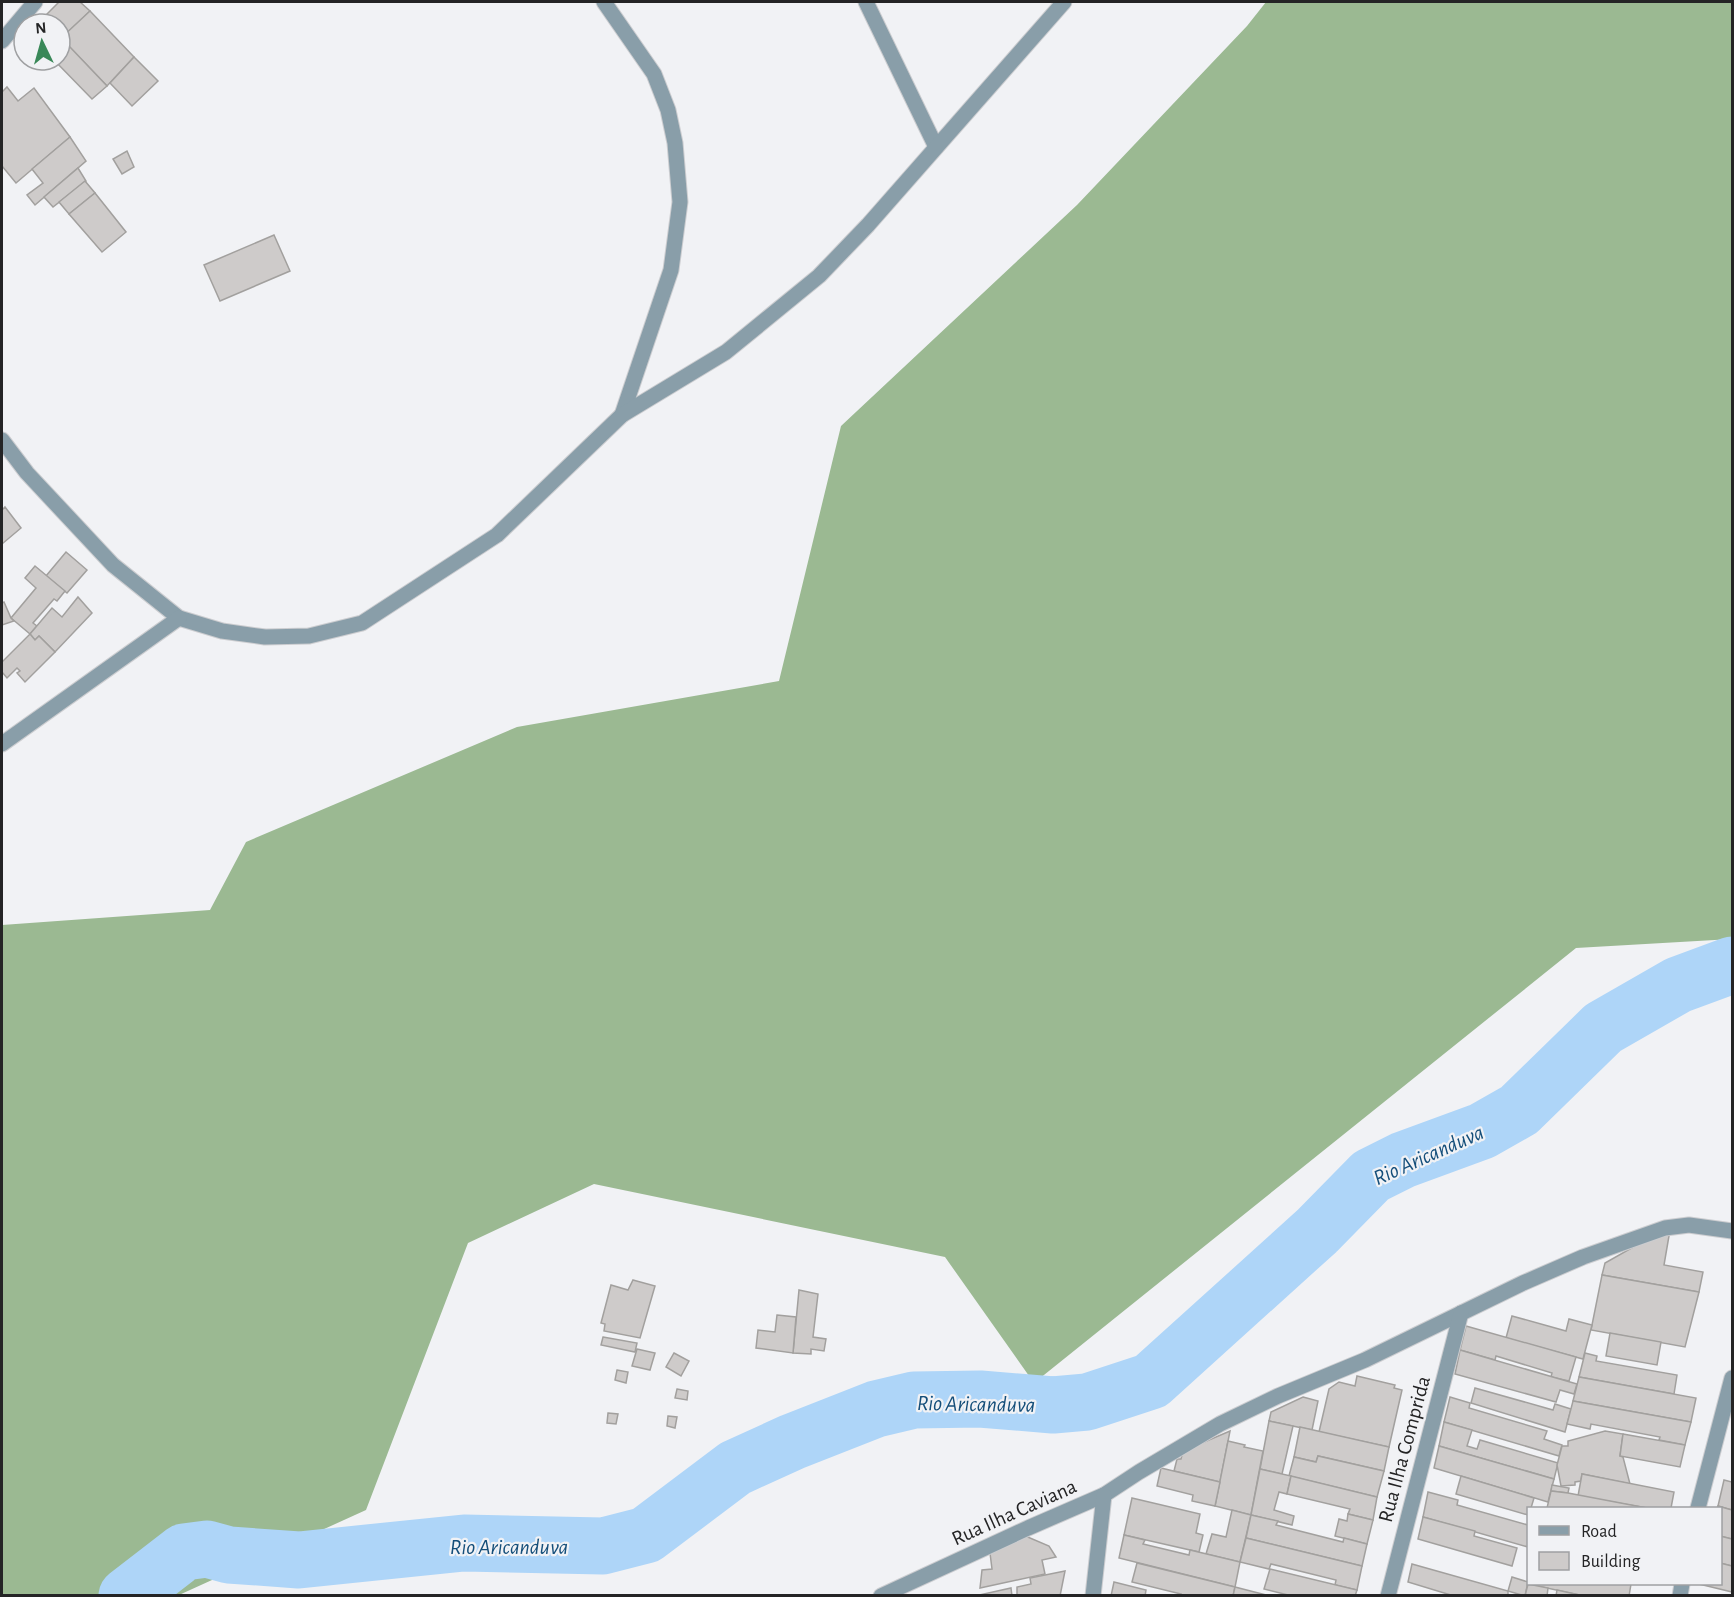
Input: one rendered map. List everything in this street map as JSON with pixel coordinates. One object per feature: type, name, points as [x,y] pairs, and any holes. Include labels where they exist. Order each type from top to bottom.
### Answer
[{"type":"street","points":[[2,41],[35,2]]},
{"type":"street","points":[[604,2],[654,74],[669,110],[675,143],[680,202],[671,270],[622,416]]},
{"type":"street","points":[[866,2],[936,147]]},
{"type":"street","points":[[2,440],[27,473],[113,565],[179,618],[222,631],[265,637],[309,636],[362,623],[497,535],[622,416],[726,352],[819,276],[868,225],[1064,2]]},
{"type":"street","points":[[2,744],[179,618]]},
{"type":"street","points":[[1104,1495],[1220,1424],[1278,1396],[1365,1360],[1523,1283],[1583,1257],[1665,1228],[1689,1226],[1732,1231]]},
{"type":"street","name":"Rua Ilha Comprida","points":[[1388,1596],[1461,1313]]},
{"type":"street","points":[[1699,1507],[1732,1378]]},
{"type":"street","name":"Rua Ilha Caviana","points":[[881,1596],[1104,1495],[1093,1596]]},
{"type":"green space","points":[[1266,2],[1732,2],[1732,939],[1576,948],[1034,1383],[945,1257],[594,1184],[468,1243],[366,1510],[179,1595],[2,1595],[2,925],[210,910],[246,842],[517,727],[779,681],[841,426],[1077,205],[1247,26]]},
{"type":"building","points":[[59,2],[80,2],[90,11],[72,28],[72,12],[49,12]]},
{"type":"building","points":[[90,11],[134,57],[107,86],[72,49],[72,28]]},
{"type":"building","points":[[72,49],[107,86],[92,99],[66,72],[72,72]]},
{"type":"building","points":[[134,57],[158,81],[132,106],[110,83]]},
{"type":"building","points":[[7,87],[18,101],[34,88],[70,137],[16,183],[2,166],[2,92]]},
{"type":"building","points":[[70,137],[86,161],[35,205],[27,195],[43,183],[32,169]]},
{"type":"building","points":[[127,151],[134,167],[122,174],[113,159]]},
{"type":"building","points":[[78,168],[86,181],[53,207],[44,197]]},
{"type":"building","points":[[85,181],[95,193],[69,214],[59,202]]},
{"type":"building","points":[[95,193],[126,232],[102,252],[69,214]]},
{"type":"building","points":[[274,235],[290,271],[220,301],[204,265]]},
{"type":"building","points":[[5,507],[21,528],[2,544],[2,510]]},
{"type":"building","points":[[66,552],[87,570],[67,593],[46,576]]},
{"type":"building","points":[[35,566],[65,591],[57,601],[54,599],[33,623],[37,626],[30,634],[11,618],[36,588],[25,578]]},
{"type":"building","points":[[78,597],[92,613],[55,652],[39,636],[35,640],[30,634],[52,608],[62,617]]},
{"type":"building","points":[[4,602],[14,621],[2,625],[2,603]]},
{"type":"building","points":[[30,634],[35,640],[39,636],[55,652],[25,682],[17,673],[20,671],[17,668],[7,678],[2,672],[2,662]]},
{"type":"building","points":[[1665,1229],[1670,1230],[1664,1265],[1703,1272],[1699,1292],[1602,1275],[1605,1263]]},
{"type":"building","points":[[1602,1275],[1699,1292],[1685,1347],[1591,1330]]},
{"type":"building","points":[[633,1280],[655,1286],[640,1338],[604,1331],[605,1324],[601,1323],[611,1285],[628,1290]]},
{"type":"building","points":[[799,1290],[818,1294],[813,1337],[826,1339],[824,1351],[811,1349],[811,1354],[793,1353]]},
{"type":"building","points":[[777,1315],[796,1317],[793,1353],[756,1348],[758,1330],[775,1332]]},
{"type":"building","points":[[1512,1316],[1566,1331],[1569,1319],[1592,1325],[1583,1359],[1506,1338]]},
{"type":"building","points":[[1466,1326],[1576,1357],[1569,1381],[1551,1377],[1552,1373],[1496,1356],[1495,1360],[1460,1350]]},
{"type":"building","points":[[1610,1333],[1661,1342],[1657,1365],[1606,1356]]},
{"type":"building","points":[[603,1337],[637,1343],[635,1352],[601,1345]]},
{"type":"building","points":[[637,1349],[655,1353],[650,1370],[632,1366]]},
{"type":"building","points":[[1460,1350],[1577,1384],[1574,1394],[1560,1390],[1556,1402],[1455,1374]]},
{"type":"building","points":[[674,1353],[689,1361],[681,1376],[666,1367]]},
{"type":"building","points":[[1585,1353],[1597,1356],[1596,1361],[1677,1375],[1674,1394],[1579,1377]]},
{"type":"building","points":[[617,1370],[628,1372],[626,1383],[615,1380]]},
{"type":"building","points":[[1357,1376],[1395,1385],[1394,1388],[1402,1390],[1389,1447],[1319,1432],[1329,1389],[1339,1382],[1355,1386]]},
{"type":"building","points":[[1579,1377],[1696,1398],[1691,1422],[1573,1401]]},
{"type":"building","points":[[1475,1388],[1553,1410],[1555,1404],[1571,1409],[1565,1432],[1471,1403]]},
{"type":"building","points":[[677,1389],[688,1391],[687,1400],[675,1398]]},
{"type":"building","points":[[1303,1397],[1318,1401],[1312,1430],[1269,1421],[1271,1412]]},
{"type":"building","points":[[1450,1397],[1470,1403],[1469,1408],[1547,1431],[1544,1439],[1562,1445],[1559,1456],[1444,1422]]},
{"type":"building","points":[[1573,1401],[1691,1422],[1685,1445],[1659,1440],[1660,1437],[1591,1424],[1590,1429],[1567,1424]]},
{"type":"building","points":[[608,1413],[618,1414],[616,1424],[607,1423]]},
{"type":"building","points":[[668,1416],[677,1417],[675,1428],[667,1426]]},
{"type":"building","points":[[1269,1421],[1293,1426],[1282,1474],[1260,1469]]},
{"type":"building","points":[[1444,1422],[1472,1430],[1467,1446],[1477,1449],[1480,1440],[1558,1463],[1554,1479],[1439,1446]]},
{"type":"building","points":[[1300,1427],[1389,1447],[1384,1471],[1318,1456],[1316,1462],[1294,1457]]},
{"type":"building","points":[[1230,1431],[1220,1482],[1174,1471],[1177,1459],[1181,1459],[1183,1451]]},
{"type":"building","points":[[1605,1431],[1623,1434],[1620,1456],[1623,1457],[1630,1484],[1582,1474],[1581,1481],[1575,1482],[1575,1485],[1561,1486],[1557,1465],[1562,1446],[1568,1446],[1568,1441]]},
{"type":"building","points":[[1623,1434],[1685,1445],[1680,1467],[1620,1456]]},
{"type":"building","points":[[1228,1441],[1263,1451],[1251,1515],[1215,1506]]},
{"type":"building","points":[[1439,1446],[1554,1479],[1548,1502],[1434,1468]]},
{"type":"building","points":[[1318,1456],[1384,1471],[1377,1497],[1289,1476],[1294,1457],[1316,1462]]},
{"type":"building","points":[[1161,1468],[1220,1482],[1215,1506],[1192,1501],[1193,1495],[1157,1486]]},
{"type":"building","points":[[1260,1469],[1291,1476],[1287,1494],[1279,1492],[1274,1510],[1294,1516],[1292,1525],[1251,1515]]},
{"type":"building","points":[[1582,1474],[1674,1492],[1671,1507],[1641,1507],[1578,1496]]},
{"type":"building","points":[[1291,1476],[1377,1497],[1373,1520],[1348,1514],[1350,1509],[1287,1494]]},
{"type":"building","points":[[1461,1476],[1534,1498],[1531,1507],[1527,1507],[1527,1515],[1456,1494]]},
{"type":"building","points":[[1724,1480],[1732,1482],[1732,1510],[1718,1506]]},
{"type":"building","points":[[1552,1485],[1569,1488],[1568,1493],[1551,1491]]},
{"type":"building","points":[[1551,1491],[1642,1507],[1547,1507]]},
{"type":"building","points":[[1428,1492],[1458,1500],[1457,1505],[1527,1525],[1527,1547],[1423,1517]]},
{"type":"building","points":[[1132,1498],[1200,1514],[1196,1533],[1203,1535],[1199,1552],[1124,1535]]},
{"type":"building","points":[[1722,1507],[1732,1510],[1732,1539],[1722,1536]]},
{"type":"building","points":[[1232,1510],[1251,1515],[1240,1562],[1206,1554],[1212,1534],[1226,1537]]},
{"type":"building","points":[[1348,1514],[1373,1520],[1367,1544],[1335,1536],[1339,1519],[1347,1521]]},
{"type":"building","points":[[1251,1515],[1278,1521],[1276,1525],[1343,1542],[1344,1538],[1367,1544],[1362,1566],[1246,1538]]},
{"type":"building","points":[[1423,1517],[1475,1531],[1474,1536],[1517,1548],[1512,1566],[1418,1539]]},
{"type":"building","points":[[1023,1535],[1049,1546],[1056,1557],[1042,1560],[1045,1574],[980,1588],[982,1570],[992,1569],[990,1553]]},
{"type":"building","points":[[1124,1535],[1145,1540],[1143,1544],[1189,1555],[1190,1550],[1240,1562],[1235,1587],[1119,1558]]},
{"type":"building","points":[[1722,1536],[1732,1539],[1732,1566],[1722,1564]]},
{"type":"building","points":[[1246,1538],[1362,1566],[1357,1590],[1335,1585],[1336,1580],[1271,1564],[1269,1569],[1240,1562]]},
{"type":"building","points":[[1137,1563],[1235,1587],[1233,1596],[1180,1596],[1181,1594],[1132,1582]]},
{"type":"building","points":[[1412,1564],[1508,1591],[1508,1596],[1454,1596],[1408,1582]]},
{"type":"building","points":[[1722,1564],[1732,1566],[1732,1592],[1703,1585],[1722,1585]]},
{"type":"building","points":[[1270,1569],[1357,1590],[1355,1596],[1292,1596],[1264,1589]]},
{"type":"building","points":[[1065,1571],[1060,1596],[1017,1596],[1017,1587],[1031,1584],[1030,1578]]},
{"type":"building","points":[[1512,1577],[1527,1582],[1525,1596],[1508,1591]]},
{"type":"building","points":[[1114,1582],[1146,1590],[1145,1596],[1111,1596]]},
{"type":"building","points":[[1528,1585],[1548,1588],[1547,1596],[1525,1596]]},
{"type":"building","points":[[1533,1585],[1631,1585],[1629,1596],[1584,1596]]},
{"type":"building","points":[[1235,1587],[1270,1596],[1233,1596]]},
{"type":"building","points":[[1011,1588],[1012,1596],[979,1596],[979,1595]]},
{"type":"building","points":[[1557,1590],[1584,1596],[1556,1596]]},
{"type":"waterway","name":"Rio Aricanduva","points":[[127,1596],[184,1552],[207,1549],[229,1555],[299,1560],[464,1543],[603,1546],[646,1535],[735,1468],[792,1442],[876,1409],[914,1400],[980,1399],[1053,1405],[1087,1402],[1151,1381],[1317,1231],[1371,1176],[1403,1160],[1482,1131],[1519,1110],[1603,1028],[1678,985],[1732,965]]}]
